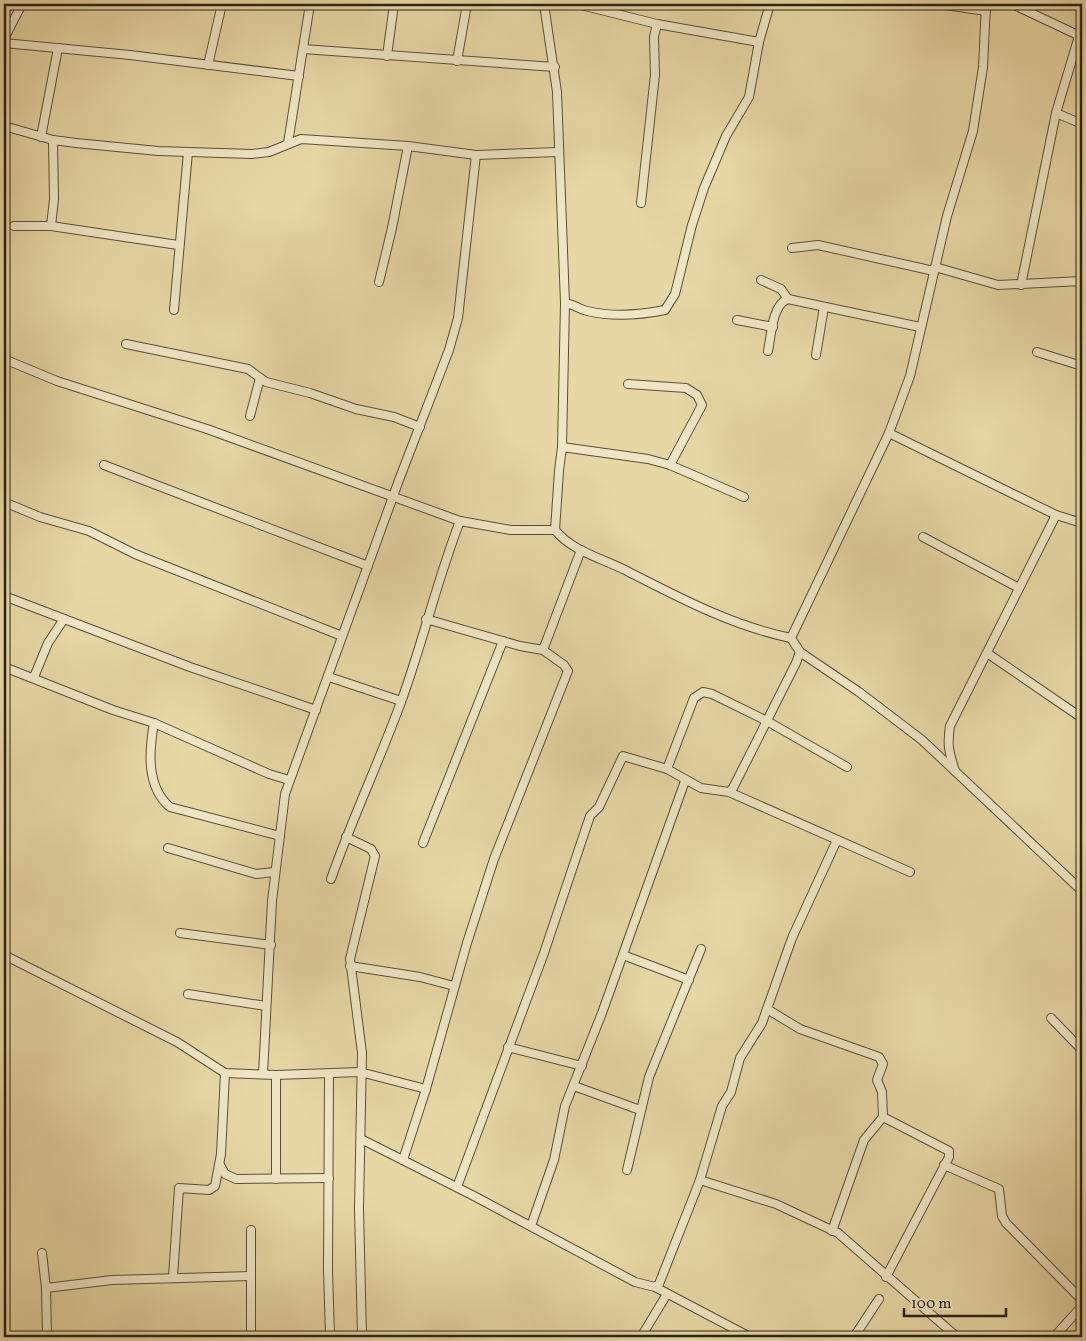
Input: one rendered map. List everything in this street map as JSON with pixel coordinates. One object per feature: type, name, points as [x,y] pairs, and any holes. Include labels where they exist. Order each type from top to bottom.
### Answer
[{"type":"street","points":[[4,39],[22,4]]},
{"type":"street","points":[[208,65],[222,4]]},
{"type":"street","points":[[288,143],[310,4]]},
{"type":"street","points":[[388,56],[394,4]]},
{"type":"street","points":[[457,61],[467,4]]},
{"type":"street","points":[[544,4],[555,67],[565,303],[562,447],[556,530],[563,539],[581,550],[624,569],[667,593],[757,630],[792,638],[800,652],[859,692],[922,740],[1082,891]]},
{"type":"street","points":[[577,4],[657,24],[759,42]]},
{"type":"street","points":[[565,303],[573,304],[586,310],[606,313],[644,314],[665,310],[675,294],[704,188],[726,136],[749,97],[759,42],[770,4]]},
{"type":"street","points":[[792,638],[889,433],[910,376],[947,216],[973,131],[983,67],[986,7],[939,4]]},
{"type":"street","points":[[1012,4],[1081,36],[1056,113],[1021,285]]},
{"type":"street","points":[[642,203],[655,75],[654,37],[657,24]]},
{"type":"street","points":[[4,43],[299,76]]},
{"type":"street","points":[[41,137],[58,48]]},
{"type":"street","points":[[303,49],[555,67]]},
{"type":"street","points":[[1056,113],[1082,124]]},
{"type":"street","points":[[4,126],[53,140],[188,152],[252,154],[269,152],[301,139],[408,146],[476,155],[558,152]]},
{"type":"street","points":[[51,226],[54,199],[53,140]]},
{"type":"street","points":[[379,282],[408,146]]},
{"type":"street","points":[[174,310],[178,245],[185,204],[188,152]]},
{"type":"street","points":[[264,1074],[274,872],[289,780],[329,677],[342,636],[420,427],[436,390],[458,318],[476,155]]},
{"type":"street","points":[[14,226],[51,226],[178,245]]},
{"type":"street","points":[[792,248],[818,245],[934,269],[998,285],[1082,281]]},
{"type":"street","points":[[761,280],[781,289],[788,300]]},
{"type":"street","points":[[768,351],[778,308],[782,302],[788,300],[920,327]]},
{"type":"street","points":[[816,355],[824,307]]},
{"type":"street","points":[[737,320],[773,327]]},
{"type":"street","points":[[126,344],[248,369],[260,378],[356,409],[394,417],[420,427]]},
{"type":"street","points":[[1037,352],[1082,366]]},
{"type":"street","points":[[4,359],[57,381],[207,429],[460,521],[511,530],[556,530]]},
{"type":"street","points":[[250,416],[260,378]]},
{"type":"street","points":[[628,384],[686,388],[697,395],[702,405],[670,465]]},
{"type":"street","points":[[889,433],[1056,515],[1082,523]]},
{"type":"street","points":[[562,447],[634,457],[670,465],[744,496]]},
{"type":"street","points":[[104,465],[368,566]]},
{"type":"street","points":[[4,502],[40,517],[89,531],[135,554],[342,636]]},
{"type":"street","points":[[956,774],[948,754],[947,743],[950,726],[1056,515]]},
{"type":"street","points":[[331,879],[401,702],[426,619],[460,521]]},
{"type":"street","points":[[923,538],[1019,588]]},
{"type":"street","points":[[543,650],[581,550]]},
{"type":"street","points":[[4,596],[190,667],[316,710]]},
{"type":"street","points":[[34,677],[44,650],[64,619]]},
{"type":"street","points":[[403,1160],[426,1089],[454,986],[494,859],[568,671],[564,665],[543,650],[503,641],[426,619]]},
{"type":"street","points":[[423,843],[503,641]]},
{"type":"street","points":[[729,792],[733,788],[767,721],[800,652]]},
{"type":"street","points":[[987,653],[1082,718]]},
{"type":"street","points":[[4,667],[154,723],[269,774],[289,780]]},
{"type":"street","points":[[329,677],[401,702]]},
{"type":"street","points":[[667,769],[694,698],[703,692],[712,694],[767,721],[847,766]]},
{"type":"street","points":[[154,723],[150,746],[151,767],[155,784],[163,801],[170,807],[280,836]]},
{"type":"street","points":[[457,1187],[544,953],[590,816],[599,807],[615,769],[623,756],[667,769],[686,781],[710,791],[729,792],[910,872]]},
{"type":"street","points":[[531,1226],[554,1160],[565,1106],[582,1066],[686,781]]},
{"type":"street","points":[[346,837],[371,849],[375,856],[350,966],[362,1037],[360,1072],[362,1337]]},
{"type":"street","points":[[655,1287],[659,1284],[700,1180],[722,1106],[731,1092],[740,1058],[759,1029],[792,938],[837,840]]},
{"type":"street","points":[[168,848],[256,874],[274,872]]},
{"type":"street","points":[[180,932],[271,945]]},
{"type":"street","points":[[627,1170],[649,1077],[701,949]]},
{"type":"street","points":[[623,954],[688,980]]},
{"type":"street","points":[[4,955],[177,1042],[225,1073],[276,1075],[360,1072],[426,1089]]},
{"type":"street","points":[[350,966],[420,977],[454,986]]},
{"type":"street","points":[[188,994],[266,1006]]},
{"type":"street","points":[[767,1009],[800,1029],[881,1060],[883,1064],[877,1080],[882,1092],[883,1117],[864,1140],[832,1231]]},
{"type":"street","points":[[1051,1018],[1082,1050]]},
{"type":"street","points":[[508,1047],[582,1066]]},
{"type":"street","points":[[173,1277],[179,1188],[209,1190],[215,1186],[220,1165],[225,1073]]},
{"type":"street","points":[[329,1074],[330,1337]]},
{"type":"street","points":[[276,1075],[276,1179]]},
{"type":"street","points":[[574,1086],[640,1110]]},
{"type":"street","points":[[883,1117],[942,1146],[948,1151],[949,1156],[886,1277]]},
{"type":"street","points":[[361,1140],[457,1187],[636,1282],[655,1287],[750,1337]]},
{"type":"street","points":[[220,1165],[230,1178],[329,1178]]},
{"type":"street","points":[[944,1165],[999,1189],[1002,1216],[1006,1223],[1082,1300]]},
{"type":"street","points":[[700,1180],[776,1204],[832,1231],[955,1337]]},
{"type":"street","points":[[251,1230],[251,1337]]},
{"type":"street","points":[[42,1253],[46,1288],[47,1337]]},
{"type":"street","points":[[46,1288],[112,1280],[251,1276]]},
{"type":"street","points":[[641,1337],[667,1294]]},
{"type":"street","points":[[854,1337],[879,1299]]},
{"type":"street","points":[[1054,1337],[1082,1306]]},
{"type":"street","points":[[733,1337],[738,1330]]}]
